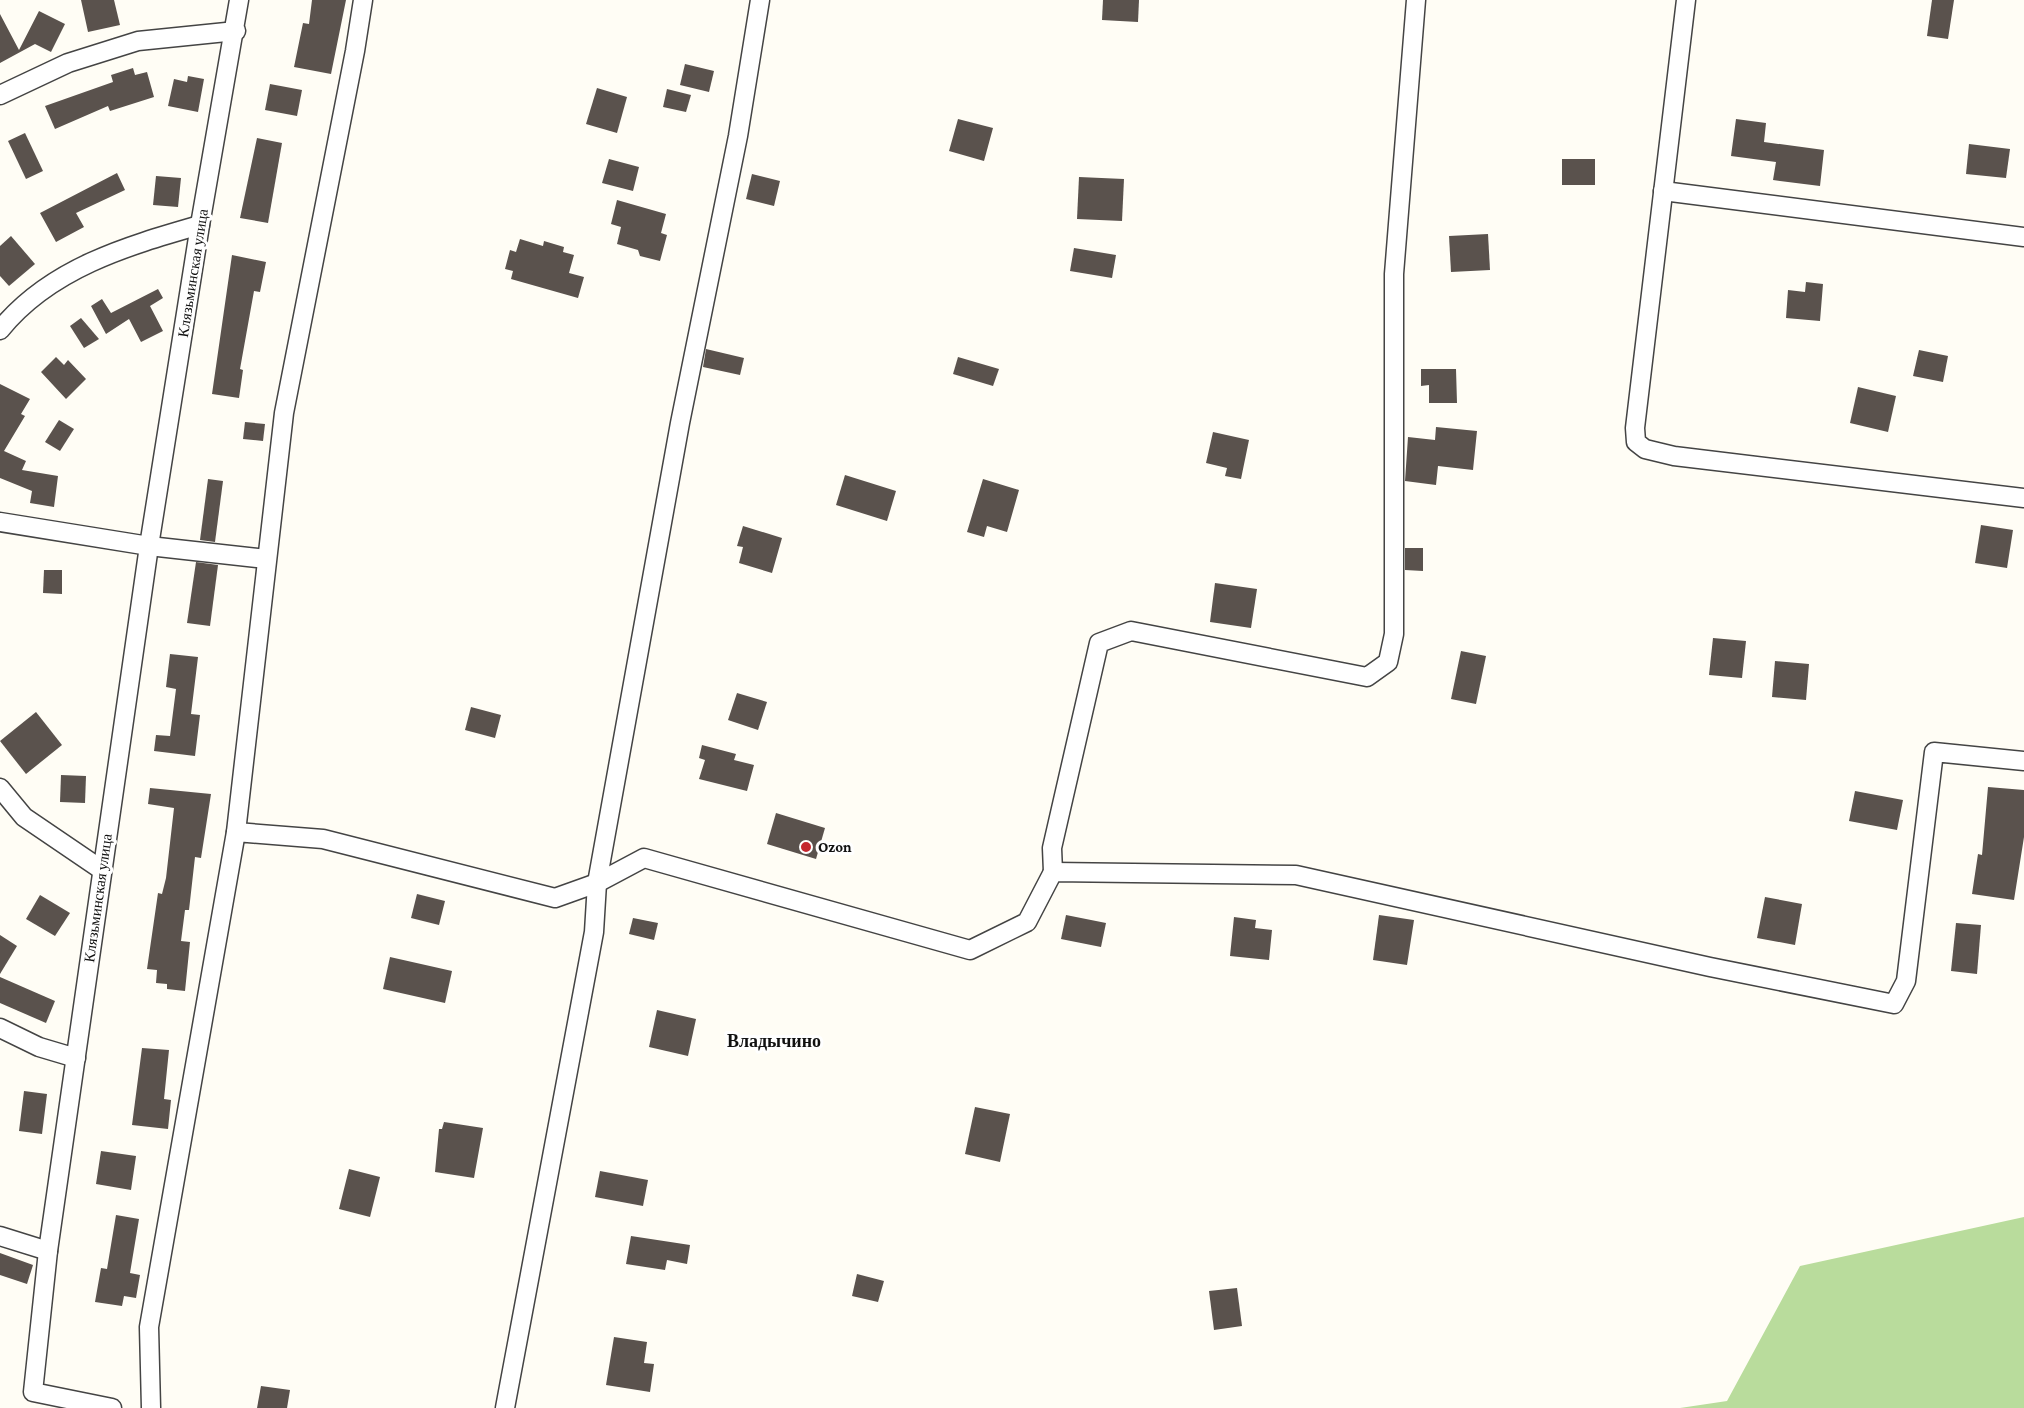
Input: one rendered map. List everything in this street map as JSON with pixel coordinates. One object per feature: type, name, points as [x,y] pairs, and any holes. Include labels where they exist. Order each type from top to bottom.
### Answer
[{"type":"street","name":"Клязьминская улица","points":[[112,1408],[32,1400],[48,1251],[149,546],[200,225],[236,31],[239,0]]},
{"type":"street","points":[[151,1408],[149,1327],[236,832],[284,413],[363,0]]},
{"type":"street","points":[[505,1408],[594,932],[597,883],[680,423],[738,136],[760,0]]},
{"type":"street","points":[[236,832],[323,839],[555,898],[597,883],[644,858],[970,950],[1027,922],[1053,872],[1052,848],[1099,643],[1131,631],[1367,677],[1388,662],[1394,634],[1394,274],[1416,0]]},
{"type":"street","points":[[1686,0],[1635,428],[1636,442],[1645,449],[1674,456],[2024,498]]},
{"type":"street","points":[[0,95],[68,63],[138,41],[236,31]]},
{"type":"street","points":[[1664,191],[2024,237]]},
{"type":"street","points":[[0,330],[11,316],[75,268],[135,243],[200,225]]},
{"type":"street","points":[[0,522],[149,546],[266,559]]},
{"type":"street","points":[[1053,872],[1296,875],[1710,967],[1894,1004],[1906,981],[1934,752],[2024,761]]},
{"type":"street","points":[[0,788],[24,817],[102,870]]},
{"type":"street","points":[[0,1028],[39,1047],[76,1058]]},
{"type":"street","points":[[0,1236],[48,1251]]},
{"type":"green space","points":[[2024,1217],[2024,1408],[1680,1408],[1727,1401],[1800,1266]]},
{"type":"building","points":[[81,0],[114,0],[120,25],[88,32]]},
{"type":"building","points":[[312,0],[346,0],[331,74],[294,67],[303,23],[309,24]]},
{"type":"building","points":[[1103,0],[1139,0],[1138,22],[1102,20]]},
{"type":"building","points":[[1932,0],[1954,0],[1948,39],[1927,36]]},
{"type":"building","points":[[39,11],[65,24],[51,52],[35,44],[0,63],[0,14],[19,50]]},
{"type":"building","points":[[685,64],[714,71],[709,92],[680,85]]},
{"type":"building","points":[[133,68],[135,75],[147,72],[154,97],[110,111],[108,106],[55,129],[45,106],[113,82],[111,75]]},
{"type":"building","points":[[188,76],[204,79],[198,112],[168,106],[174,79],[187,82]]},
{"type":"building","points":[[270,84],[302,90],[297,116],[265,110]]},
{"type":"building","points":[[597,88],[627,97],[617,133],[586,124]]},
{"type":"building","points":[[667,89],[691,95],[686,112],[663,107]]},
{"type":"building","points":[[958,119],[993,128],[984,161],[949,151]]},
{"type":"building","points":[[1736,119],[1766,123],[1764,142],[1824,150],[1820,186],[1773,180],[1776,162],[1731,156]]},
{"type":"building","points":[[25,133],[43,171],[26,179],[8,141]]},
{"type":"building","points":[[257,138],[282,143],[268,223],[240,218]]},
{"type":"building","points":[[1969,144],[2010,149],[2006,178],[1966,174]]},
{"type":"building","points":[[609,159],[639,167],[633,191],[602,183]]},
{"type":"building","points":[[1562,159],[1595,159],[1595,185],[1562,185]]},
{"type":"building","points":[[117,173],[125,190],[76,213],[84,227],[56,242],[40,213]]},
{"type":"building","points":[[752,174],[780,181],[774,206],[746,199]]},
{"type":"building","points":[[156,176],[181,178],[178,207],[153,205]]},
{"type":"building","points":[[1079,177],[1124,179],[1122,221],[1077,219]]},
{"type":"building","points":[[617,200],[666,214],[661,233],[667,235],[660,261],[640,256],[638,250],[617,244],[621,227],[611,224]]},
{"type":"building","points":[[1488,234],[1490,270],[1451,272],[1449,236]]},
{"type":"building","points":[[11,236],[35,264],[9,286],[0,276],[0,246]]},
{"type":"building","points":[[520,239],[543,246],[544,241],[564,247],[563,252],[574,255],[569,273],[584,277],[578,298],[511,279],[513,271],[505,269],[510,250],[516,252]]},
{"type":"building","points":[[1074,248],[1116,255],[1112,278],[1070,271]]},
{"type":"building","points":[[232,255],[266,262],[260,292],[254,291],[240,369],[243,370],[239,398],[212,394]]},
{"type":"building","points":[[1806,282],[1823,284],[1820,321],[1786,318],[1788,290],[1805,292]]},
{"type":"building","points":[[158,289],[163,298],[150,306],[163,331],[141,342],[129,319],[106,334],[91,306],[102,299],[111,313]]},
{"type":"building","points":[[81,318],[99,339],[84,348],[70,326]]},
{"type":"building","points":[[706,349],[744,358],[740,375],[703,367]]},
{"type":"building","points":[[1919,350],[1948,356],[1943,382],[1913,376]]},
{"type":"building","points":[[56,357],[64,365],[68,360],[86,379],[66,399],[41,372]]},
{"type":"building","points":[[958,357],[999,369],[993,386],[953,374]]},
{"type":"building","points":[[1421,369],[1456,369],[1457,403],[1429,403],[1429,385],[1421,386]]},
{"type":"building","points":[[0,384],[30,399],[21,414],[25,416],[4,451],[26,461],[22,470],[58,476],[54,507],[30,503],[32,491],[0,478]]},
{"type":"building","points":[[1858,387],[1896,396],[1888,432],[1850,423]]},
{"type":"building","points":[[59,420],[74,429],[60,451],[45,442]]},
{"type":"building","points":[[245,422],[265,424],[263,441],[243,439]]},
{"type":"building","points":[[1436,427],[1477,431],[1473,470],[1438,466],[1436,485],[1405,481],[1408,437],[1435,440]]},
{"type":"building","points":[[1213,432],[1249,440],[1241,479],[1225,476],[1227,468],[1206,463]]},
{"type":"building","points":[[845,475],[896,491],[887,521],[836,505]]},
{"type":"building","points":[[208,479],[223,481],[215,542],[200,540]]},
{"type":"building","points":[[983,479],[1019,490],[1007,532],[987,526],[984,537],[967,532]]},
{"type":"building","points":[[1981,525],[2013,530],[2007,568],[1975,563]]},
{"type":"building","points":[[743,526],[782,538],[772,573],[739,563],[743,547],[737,546]]},
{"type":"building","points":[[1405,548],[1423,548],[1423,571],[1405,570]]},
{"type":"building","points":[[196,562],[218,565],[210,626],[187,623]]},
{"type":"building","points":[[44,570],[62,570],[62,594],[43,593]]},
{"type":"building","points":[[1215,583],[1257,589],[1251,628],[1210,622]]},
{"type":"building","points":[[1713,638],[1746,641],[1742,678],[1709,675]]},
{"type":"building","points":[[1461,651],[1486,656],[1476,704],[1451,699]]},
{"type":"building","points":[[170,654],[198,657],[191,714],[200,715],[195,756],[154,751],[156,735],[170,736],[176,689],[166,687]]},
{"type":"building","points":[[1775,661],[1809,664],[1806,700],[1772,697]]},
{"type":"building","points":[[737,693],[767,702],[758,730],[728,720]]},
{"type":"building","points":[[471,707],[501,715],[495,738],[465,730]]},
{"type":"building","points":[[36,712],[62,745],[26,774],[0,741]]},
{"type":"building","points":[[702,745],[736,754],[734,760],[754,765],[747,791],[699,779],[705,760],[699,758]]},
{"type":"building","points":[[61,775],[86,776],[85,803],[60,802]]},
{"type":"building","points":[[1988,787],[2024,790],[2024,837],[2014,900],[1972,894],[1978,854],[1982,855]]},
{"type":"building","points":[[150,788],[211,794],[201,858],[195,857],[189,910],[185,910],[181,941],[190,942],[185,991],[167,989],[167,984],[156,983],[157,970],[147,969],[158,893],[162,894],[166,878],[174,808],[148,804]]},
{"type":"building","points":[[1855,791],[1903,800],[1897,830],[1849,821]]},
{"type":"building","points":[[776,813],[825,828],[816,859],[767,844]]},
{"type":"building","points":[[417,894],[445,901],[439,925],[411,918]]},
{"type":"building","points":[[40,895],[70,913],[55,936],[26,919]]},
{"type":"building","points":[[1765,897],[1802,904],[1795,945],[1757,938]]},
{"type":"building","points":[[1066,915],[1106,923],[1101,947],[1061,939]]},
{"type":"building","points":[[1379,915],[1414,920],[1407,965],[1373,960]]},
{"type":"building","points":[[1234,917],[1256,920],[1255,928],[1272,930],[1269,960],[1230,956]]},
{"type":"building","points":[[633,918],[658,923],[654,940],[629,934]]},
{"type":"building","points":[[1956,923],[1981,925],[1977,974],[1951,971]]},
{"type":"building","points":[[0,935],[17,946],[0,974]]},
{"type":"building","points":[[390,957],[452,971],[445,1003],[383,989]]},
{"type":"building","points":[[0,977],[55,1001],[46,1023],[0,1003]]},
{"type":"building","points":[[657,1010],[696,1019],[688,1056],[649,1047]]},
{"type":"building","points":[[142,1048],[169,1050],[164,1099],[171,1100],[168,1129],[132,1125]]},
{"type":"building","points":[[24,1091],[47,1094],[42,1134],[19,1131]]},
{"type":"building","points":[[975,1107],[1010,1114],[1000,1162],[965,1154]]},
{"type":"building","points":[[444,1122],[483,1128],[474,1178],[435,1172],[439,1129],[442,1129]]},
{"type":"building","points":[[101,1151],[136,1156],[131,1190],[96,1184]]},
{"type":"building","points":[[349,1169],[380,1177],[370,1217],[339,1209]]},
{"type":"building","points":[[600,1171],[648,1180],[643,1206],[595,1197]]},
{"type":"building","points":[[116,1215],[139,1219],[130,1273],[140,1275],[136,1298],[124,1296],[122,1306],[95,1302],[101,1268],[107,1269]]},
{"type":"building","points":[[631,1236],[690,1245],[687,1264],[667,1260],[665,1270],[626,1264]]},
{"type":"building","points":[[0,1253],[33,1265],[27,1284],[0,1275]]},
{"type":"building","points":[[857,1274],[884,1281],[878,1302],[852,1296]]},
{"type":"building","points":[[1237,1288],[1242,1326],[1214,1330],[1209,1291]]},
{"type":"building","points":[[614,1337],[647,1342],[644,1363],[654,1364],[650,1392],[606,1385]]},
{"type":"building","points":[[261,1386],[290,1390],[287,1408],[257,1408]]},
{"type":"place","name":"Ozon","points":[[806,847]]},
{"type":"district","name":"Владычино","points":[[774,1041]]}]
